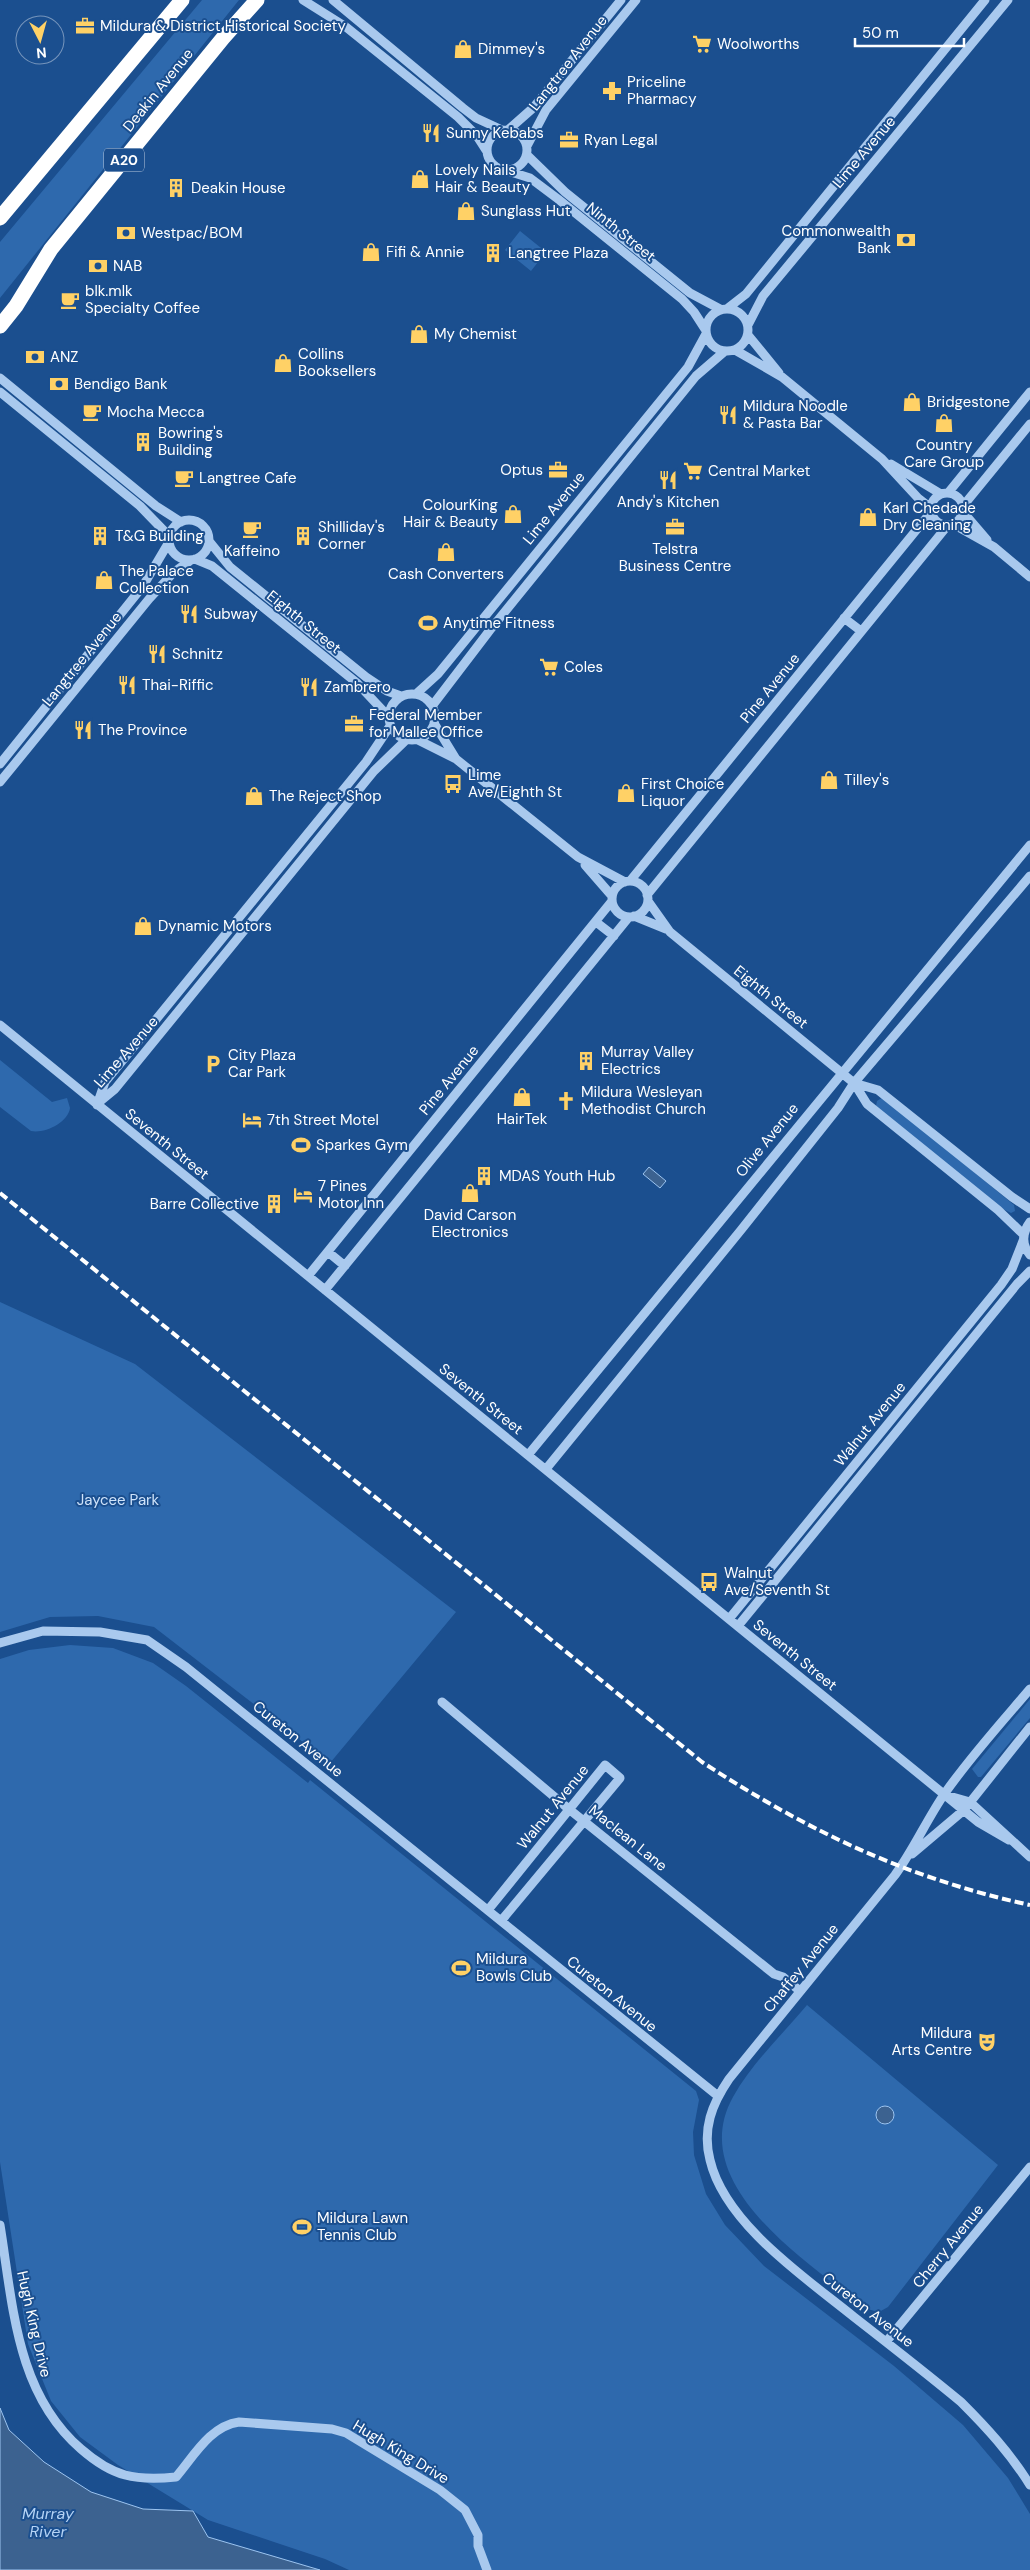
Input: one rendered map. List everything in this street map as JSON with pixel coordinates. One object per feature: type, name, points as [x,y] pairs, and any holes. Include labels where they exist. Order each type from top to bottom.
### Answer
[{"type":"highway","points":[[0,218],[182,0]]},
{"type":"highway","name":"Deakin Avenue","points":[[0,326],[16,306],[51,249],[223,38],[257,0]]},
{"type":"street","points":[[304,0],[346,27],[458,117],[477,136],[486,150],[492,166],[508,171],[520,166],[527,151],[520,135],[476,118],[462,108],[333,0]]},
{"type":"street","name":"Langtree Avenue","points":[[505,130],[533,108],[621,0]]},
{"type":"street","name":"Langtree Avenue","points":[[527,151],[546,110],[636,0]]},
{"type":"street","name":"Lime Avenue","points":[[724,309],[746,294],[985,0]]},
{"type":"street","name":"Lime Avenue","points":[[748,325],[763,296],[1008,0]]},
{"type":"street","points":[[486,150],[491,137],[505,130]]},
{"type":"street","name":"Ninth Street","points":[[527,151],[565,192],[690,293],[724,309]]},
{"type":"street","name":"Ninth Street","points":[[508,171],[530,178],[682,299],[694,312],[706,332]]},
{"type":"street","points":[[735,350],[745,341],[748,334],[748,325],[741,314],[724,309],[710,317],[706,332],[712,346],[725,351],[735,350],[782,377],[882,459],[931,510],[939,523],[950,525],[994,547]]},
{"type":"street","name":"Lime Avenue","points":[[416,694],[438,674],[688,367],[706,332]]},
{"type":"street","points":[[748,334],[782,377]]},
{"type":"street","name":"Lime Avenue","points":[[432,706],[490,630],[696,376],[725,351]]},
{"type":"street","points":[[0,378],[156,506],[181,522]]},
{"type":"street","points":[[0,392],[140,506],[169,539]]},
{"type":"street","points":[[931,510],[934,500],[945,493],[1030,392]]},
{"type":"street","points":[[325,1290],[614,936],[632,917],[643,911],[648,898],[861,631],[950,525],[961,517],[963,509],[1030,424]]},
{"type":"street","points":[[882,459],[945,493],[958,496],[963,509],[994,547],[1030,577]]},
{"type":"street","name":"Pine Avenue","points":[[627,882],[931,510]]},
{"type":"street","points":[[192,520],[203,525],[209,541],[205,552],[193,560],[179,558],[170,548],[169,539],[175,525],[192,520]]},
{"type":"street","name":"Langtree Avenue","points":[[0,764],[143,586],[169,539]]},
{"type":"street","name":"Eighth Street","points":[[209,541],[230,567],[264,596],[366,677],[387,691],[402,696]]},
{"type":"street","name":"Langtree Avenue","points":[[0,782],[149,599],[173,573],[193,560]]},
{"type":"street","name":"Eighth Street","points":[[193,560],[212,566],[357,683],[388,716]]},
{"type":"street","points":[[844,618],[861,631]]},
{"type":"street","points":[[456,759],[434,722],[432,706],[428,700],[416,694],[402,696],[392,704],[388,716],[390,726],[394,732],[406,740],[418,740],[456,759],[578,857],[627,882],[643,887],[648,898]]},
{"type":"street","points":[[418,740],[428,733],[434,722]]},
{"type":"street","name":"Lime Avenue","points":[[97,1105],[105,1082],[366,762],[390,726]]},
{"type":"street","name":"Lime Avenue","points":[[97,1105],[115,1090],[374,771],[406,740]]},
{"type":"street","name":"Olive Avenue","points":[[528,1455],[842,1073],[879,1031],[1030,845]]},
{"type":"street","points":[[578,857],[612,899],[616,910],[632,917]]},
{"type":"street","points":[[546,1469],[742,1230],[838,1108],[854,1084],[1030,876]]},
{"type":"street","points":[[612,899],[616,887],[627,882]]},
{"type":"street","name":"Eighth Street","points":[[648,898],[670,932],[842,1073],[854,1084],[867,1104],[998,1210],[1023,1238],[1030,1255]]},
{"type":"street","name":"Pine Avenue","points":[[308,1276],[544,982],[596,922],[612,899]]},
{"type":"street","name":"Eighth Street","points":[[632,917],[670,932]]},
{"type":"street","points":[[596,922],[614,936]]},
{"type":"street","name":"Seventh Street","points":[[0,1025],[964,1810]]},
{"type":"street","name":"Eighth Street","points":[[854,1084],[878,1090],[1012,1197],[1030,1209]]},
{"type":"street","name":"Walnut Avenue","points":[[729,1619],[1001,1285],[1012,1269],[1030,1222]]},
{"type":"street","points":[[328,1252],[345,1266]]},
{"type":"street","name":"Walnut Avenue","points":[[738,1626],[1017,1284],[1030,1271]]},
{"type":"street","name":"Cureton Avenue","points":[[0,1643],[43,1630],[100,1632],[147,1640],[186,1667],[718,2096],[710,2114],[707,2145],[715,2176],[724,2193],[768,2247],[961,2402],[990,2431],[1014,2460],[1030,2485]]},
{"type":"street","name":"Chaffey Avenue","points":[[718,2096],[908,1858],[944,1794],[964,1766],[1030,1689]]},
{"type":"street","name":"Maclean Lane","points":[[442,1702],[570,1810],[774,1974],[783,1977],[800,1991]]},
{"type":"street","name":"Chaffey Avenue","points":[[908,1858],[964,1810],[1030,1727]]},
{"type":"street","name":"Walnut Avenue","points":[[488,1910],[605,1765],[620,1778],[501,1921]]},
{"type":"street","points":[[944,1794],[970,1802],[1009,1840],[1030,1857]]},
{"type":"street","points":[[964,1810],[1009,1840]]},
{"type":"street","name":"Cherry Avenue","points":[[886,2342],[1030,2167]]},
{"type":"street","name":"Hugh King Drive","points":[[0,2225],[16,2323],[26,2367],[37,2395],[50,2415],[66,2436],[88,2455],[112,2471],[146,2480],[176,2477],[216,2430],[228,2423],[239,2422],[332,2430],[346,2433],[417,2478],[440,2490],[465,2510],[478,2535],[478,2546],[487,2570]]},
{"type":"green space","points":[[202,0],[239,0],[0,298],[0,242]]},
{"type":"green space","points":[[520,231],[546,252],[531,271],[505,250]]},
{"type":"green space","points":[[0,1060],[52,1102],[67,1098],[70,1108],[65,1118],[49,1129],[31,1131],[0,1107]]},
{"type":"green space","points":[[883,1097],[1014,1205],[1015,1211],[1011,1213],[1001,1208],[876,1106],[877,1101]]},
{"type":"green space","name":"Jaycee Park","points":[[0,1302],[135,1364],[456,1612],[330,1763],[154,1627],[98,1616],[50,1617],[0,1632]]},
{"type":"green space","points":[[70,1645],[113,1648],[153,1663],[186,1686],[308,1783],[310,1780],[696,2091],[699,2100],[693,2132],[694,2155],[706,2194],[725,2225],[764,2266],[894,2366],[963,2425],[1008,2478],[1030,2514],[1030,2570],[349,2570],[325,2559],[208,2520],[118,2465],[80,2437],[51,2401],[28,2344],[0,2162],[0,1659],[29,1650]]},
{"type":"green space","points":[[1030,1699],[1030,1718],[981,1777],[978,1777],[972,1769]]},
{"type":"green space","points":[[807,2005],[998,2165],[888,2307],[879,2312],[867,2309],[815,2269],[760,2219],[739,2191],[725,2161],[722,2130],[733,2097],[749,2072]]},
{"type":"water","points":[[649,1167],[666,1181],[660,1188],[643,1174]]},
{"type":"water","points":[[885,2106],[891,2109],[894,2115],[891,2121],[885,2124],[879,2121],[876,2115],[879,2109]]},
{"type":"water","name":"Murray River","points":[[0,2408],[9,2430],[44,2462],[91,2492],[143,2509],[193,2511],[208,2537],[320,2570],[0,2570]]},
{"type":"railway","points":[[0,1193],[702,1762],[781,1810],[859,1849],[941,1881],[1030,1905]]},
{"type":"place","name":"Mildura & District Historical Society","points":[[85,26]]},
{"type":"place","name":"Woolworths","points":[[702,44]]},
{"type":"place","name":"Dimmey's","points":[[463,49]]},
{"type":"place","name":"Priceline Pharmacy","points":[[612,91]]},
{"type":"place","name":"Sunny Kebabs","points":[[431,133]]},
{"type":"place","name":"Ryan Legal","points":[[569,140]]},
{"type":"place","name":"Lovely Nails Hair & Beauty","points":[[420,179]]},
{"type":"place","name":"Deakin House","points":[[176,188]]},
{"type":"place","name":"Sunglass Hut","points":[[466,211]]},
{"type":"place","name":"Westpac/BOM","points":[[126,233]]},
{"type":"place","name":"Commonwealth Bank","points":[[906,240]]},
{"type":"place","name":"Fifi & Annie","points":[[371,252]]},
{"type":"place","name":"Langtree Plaza","points":[[493,253]]},
{"type":"place","name":"NAB","points":[[98,266]]},
{"type":"place","name":"blk.mlk Specialty Coffee","points":[[70,300]]},
{"type":"place","name":"My Chemist","points":[[419,334]]},
{"type":"place","name":"ANZ","points":[[35,357]]},
{"type":"place","name":"Collins Booksellers","points":[[283,363]]},
{"type":"place","name":"Bendigo Bank","points":[[59,384]]},
{"type":"place","name":"Bridgestone","points":[[912,402]]},
{"type":"place","name":"Mocha Mecca","points":[[92,412]]},
{"type":"place","name":"Mildura Noodle & Pasta Bar","points":[[728,415]]},
{"type":"place","name":"Country Care Group","points":[[944,423]]},
{"type":"place","name":"Bowring's Building","points":[[143,442]]},
{"type":"place","name":"Optus","points":[[558,470]]},
{"type":"place","name":"Central Market","points":[[693,471]]},
{"type":"place","name":"Langtree Cafe","points":[[184,478]]},
{"type":"place","name":"Andy's Kitchen","points":[[668,480]]},
{"type":"place","name":"ColourKing Hair & Beauty","points":[[513,514]]},
{"type":"place","name":"Karl Chedade Dry Cleaning","points":[[868,517]]},
{"type":"place","name":"Telstra Business Centre","points":[[675,527]]},
{"type":"place","name":"Kaffeino","points":[[252,529]]},
{"type":"place","name":"T&G Building","points":[[100,536]]},
{"type":"place","name":"Shilliday's Corner","points":[[303,536]]},
{"type":"place","name":"Cash Converters","points":[[446,552]]},
{"type":"place","name":"The Palace Collection","points":[[104,580]]},
{"type":"place","name":"Subway","points":[[189,614]]},
{"type":"place","name":"Anytime Fitness","points":[[428,623]]},
{"type":"place","name":"Schnitz","points":[[157,654]]},
{"type":"place","name":"Coles","points":[[549,667]]},
{"type":"place","name":"Thai-Riffic","points":[[127,685]]},
{"type":"place","name":"Zambrero","points":[[309,687]]},
{"type":"place","name":"Federal Member for Mallee Office","points":[[354,724]]},
{"type":"place","name":"The Province","points":[[83,730]]},
{"type":"place","name":"Tilley's","points":[[829,780]]},
{"type":"place","name":"Lime Ave/Eighth St","points":[[453,784]]},
{"type":"place","name":"First Choice Liquor","points":[[626,793]]},
{"type":"place","name":"The Reject Shop","points":[[254,796]]},
{"type":"place","name":"Dynamic Motors","points":[[143,926]]},
{"type":"place","name":"Murray Valley Electrics","points":[[586,1061]]},
{"type":"place","name":"City Plaza Car Park","points":[[213,1064]]},
{"type":"place","name":"HairTek","points":[[522,1097]]},
{"type":"place","name":"Mildura Wesleyan Methodist Church","points":[[566,1101]]},
{"type":"place","name":"7th Street Motel","points":[[252,1120]]},
{"type":"place","name":"Sparkes Gym","points":[[301,1145]]},
{"type":"place","name":"MDAS Youth Hub","points":[[484,1176]]},
{"type":"place","name":"David Carson Electronics","points":[[470,1193]]},
{"type":"place","name":"7 Pines Motor Inn","points":[[303,1195]]},
{"type":"place","name":"Barre Collective","points":[[274,1204]]},
{"type":"place","name":"Walnut Ave/Seventh St","points":[[709,1582]]},
{"type":"place","name":"Mildura Bowls Club","points":[[461,1968]]},
{"type":"place","name":"Mildura Arts Centre","points":[[987,2042]]},
{"type":"place","name":"Mildura Lawn Tennis Club","points":[[302,2227]]}]
